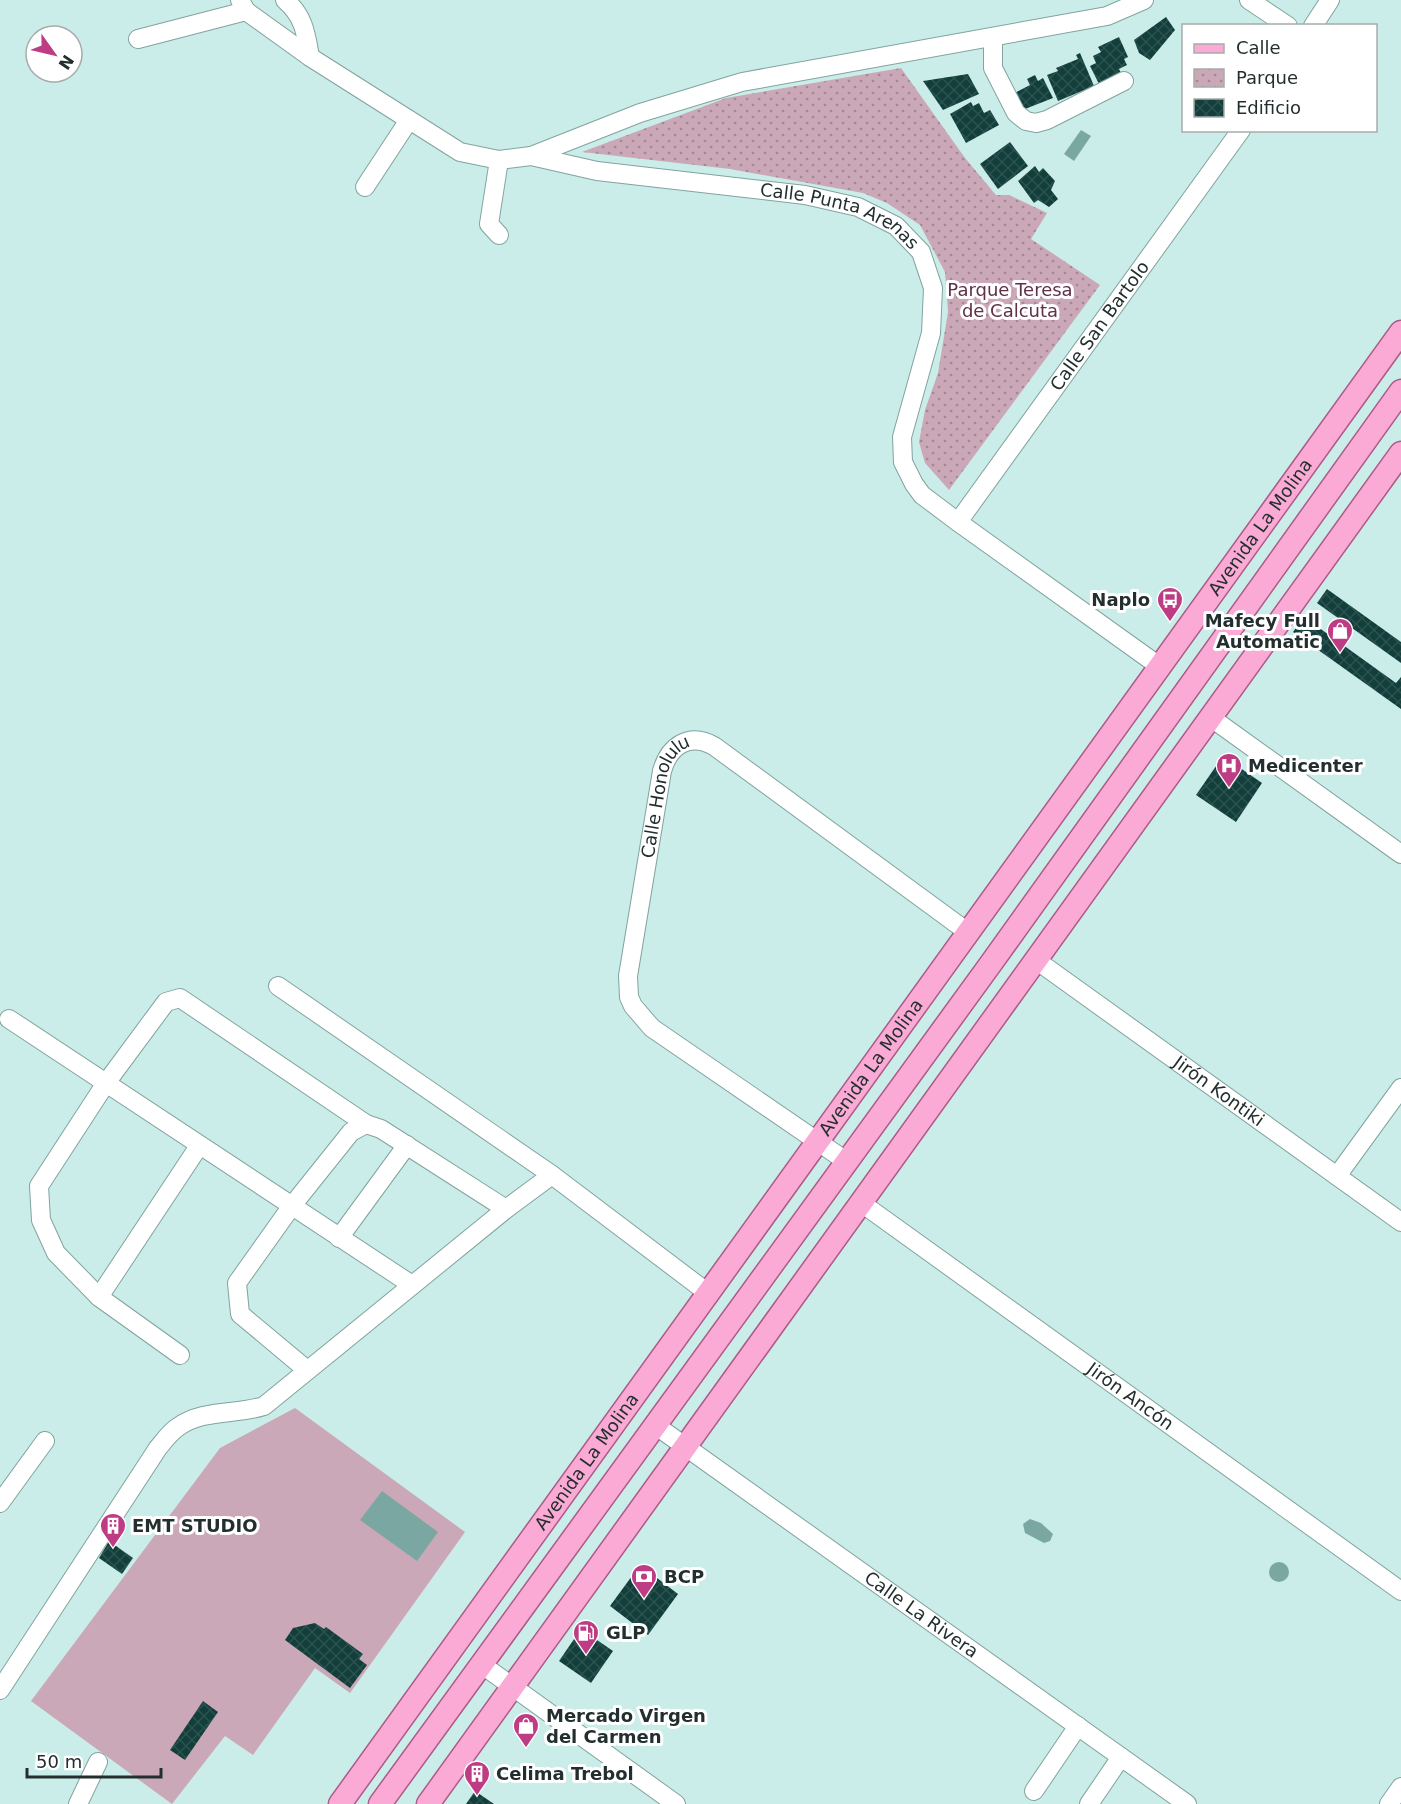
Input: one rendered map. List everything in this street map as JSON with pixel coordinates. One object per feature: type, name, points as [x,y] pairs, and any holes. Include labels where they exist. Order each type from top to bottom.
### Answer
[{"type":"main road","name":"Avenida La Molina","points":[[340,1804],[1401,332]]},
{"type":"main road","name":"Avenida La Molina","points":[[380,1804],[1401,391]]},
{"type":"main road","points":[[428,1804],[1401,453]]},
{"type":"main road","points":[[555,1504],[571,1541]]},
{"type":"street","points":[[285,0],[296,9],[304,24],[310,57]]},
{"type":"street","name":"Calle Punta Arenas","points":[[243,6],[310,57],[460,153],[500,160],[531,156],[640,113],[742,82],[1107,16],[1144,0]]},
{"type":"street","points":[[1249,0],[1285,24]]},
{"type":"street","points":[[1314,24],[1330,0]]},
{"type":"street","points":[[138,39],[243,6]]},
{"type":"street","points":[[993,37],[993,68],[1016,113],[1026,121],[1036,123],[1047,120],[1124,81]]},
{"type":"street","points":[[365,187],[409,120]]},
{"type":"street","name":"Calle San Bartolo","points":[[958,522],[1240,132]]},
{"type":"street","name":"Calle Punta Arenas","points":[[531,156],[597,171],[779,191],[830,200],[872,213],[906,233],[927,264],[934,301],[931,333],[902,437],[903,462],[914,484],[922,495],[958,522],[1159,666]]},
{"type":"street","points":[[499,235],[489,224],[500,160]]},
{"type":"street","points":[[1210,717],[1401,854]]},
{"type":"street","name":"Calle Honolulu","points":[[846,1161],[644,1022],[629,997],[628,976],[635,923],[664,762],[674,748],[689,740],[698,740],[714,746],[969,933]]},
{"type":"street","name":"Jirón Kontiki","points":[[1036,960],[1401,1222]]},
{"type":"street","points":[[278,986],[552,1175],[708,1293]]},
{"type":"street","points":[[180,1355],[99,1297],[56,1253],[41,1220],[39,1186],[105,1083],[166,1002],[180,998],[366,1124],[381,1129],[506,1209]]},
{"type":"street","points":[[9,1018],[291,1208],[412,1285]]},
{"type":"street","points":[[1338,1176],[1401,1088]]},
{"type":"street","points":[[307,1370],[250,1325],[240,1314],[237,1283],[291,1208],[351,1132],[366,1124]]},
{"type":"street","points":[[339,1238],[407,1145]]},
{"type":"street","points":[[99,1297],[199,1146]]},
{"type":"street","points":[[0,1690],[158,1448],[178,1427],[200,1417],[221,1412],[247,1412],[264,1406],[506,1209],[552,1175]]},
{"type":"street","name":"Jirón Ancón","points":[[860,1202],[1401,1591]]},
{"type":"street","name":"Calle La Rivera","points":[[655,1425],[1187,1804]]},
{"type":"street","points":[[0,1503],[45,1441]]},
{"type":"street","points":[[481,1664],[676,1804]]},
{"type":"street","points":[[1034,1791],[1078,1726]]},
{"type":"street","points":[[1089,1804],[1121,1757]]},
{"type":"street","points":[[78,1804],[98,1762]]},
{"type":"street","points":[[1389,1804],[1401,1787]]},
{"type":"green space","name":"Parque Teresa de Calcuta","points":[[901,68],[965,158],[996,195],[1009,195],[1047,213],[1031,239],[1100,285],[949,490],[925,463],[919,442],[925,410],[938,373],[948,312],[945,272],[920,225],[887,203],[863,193],[730,169],[582,152],[726,98]]},
{"type":"green space","points":[[295,1408],[465,1532],[350,1693],[315,1668],[253,1755],[225,1736],[172,1804],[31,1701],[220,1448]]},
{"type":"water","points":[[1081,130],[1091,136],[1074,161],[1064,154]]},
{"type":"water","points":[[382,1491],[438,1532],[417,1561],[360,1520]]},
{"type":"water","points":[[1030,1519],[1041,1523],[1053,1534],[1050,1541],[1044,1543],[1025,1533],[1023,1524]]},
{"type":"water","points":[[1279,1562],[1286,1565],[1289,1572],[1286,1579],[1279,1582],[1272,1579],[1269,1572],[1272,1565]]},
{"type":"building","points":[[1166,17],[1175,30],[1150,60],[1139,53],[1134,40]]},
{"type":"building","points":[[1119,37],[1128,57],[1124,59],[1127,65],[1119,69],[1122,75],[1100,86],[1090,66],[1096,63],[1093,56],[1101,52],[1098,47]]},
{"type":"building","points":[[1080,53],[1094,86],[1058,101],[1047,75],[1058,71],[1056,68],[1078,59],[1076,55]]},
{"type":"building","points":[[968,74],[979,94],[943,110],[923,81]]},
{"type":"building","points":[[1035,75],[1038,81],[1043,78],[1053,98],[1020,111],[1011,95],[1030,85],[1027,79]]},
{"type":"building","points":[[971,102],[973,106],[979,103],[984,113],[990,110],[999,125],[966,143],[950,114]]},
{"type":"building","points":[[1010,142],[1028,166],[998,189],[980,164]]},
{"type":"building","points":[[1035,166],[1039,172],[1043,168],[1055,181],[1051,190],[1058,199],[1049,207],[1038,200],[1034,203],[1018,181]]},
{"type":"building","name":"Mafecy Full Automatic","points":[[1327,589],[1401,642],[1401,663],[1317,603]]},
{"type":"building","name":"Mafecy Full Automatic","points":[[1304,617],[1396,683],[1401,677],[1401,709],[1293,632]]},
{"type":"building","name":"Medicenter","points":[[1223,756],[1262,783],[1236,822],[1196,795]]},
{"type":"building","name":"EMT STUDIO","points":[[109,1541],[133,1558],[122,1574],[99,1558]]},
{"type":"building","name":"BCP","points":[[640,1565],[678,1594],[648,1635],[610,1606]]},
{"type":"building","points":[[315,1623],[324,1629],[326,1627],[363,1654],[359,1659],[367,1665],[350,1688],[285,1640],[293,1628]]},
{"type":"building","name":"GLP","points":[[581,1629],[613,1651],[591,1683],[559,1661]]},
{"type":"building","points":[[203,1701],[218,1712],[185,1760],[170,1750]]},
{"type":"building","name":"Celima Trebol","points":[[475,1791],[494,1804],[466,1804]]},
{"type":"place","name":"Naplo","points":[[1170,623]]},
{"type":"place","name":"Mafecy Full Automatic","points":[[1340,654]]},
{"type":"place","name":"Medicenter","points":[[1229,789]]},
{"type":"place","name":"EMT STUDIO","points":[[113,1549]]},
{"type":"place","name":"BCP","points":[[644,1600]]},
{"type":"place","name":"GLP","points":[[586,1656]]},
{"type":"place","name":"Mercado Virgen del Carmen","points":[[526,1749]]},
{"type":"place","name":"Celima Trebol","points":[[477,1797]]}]
